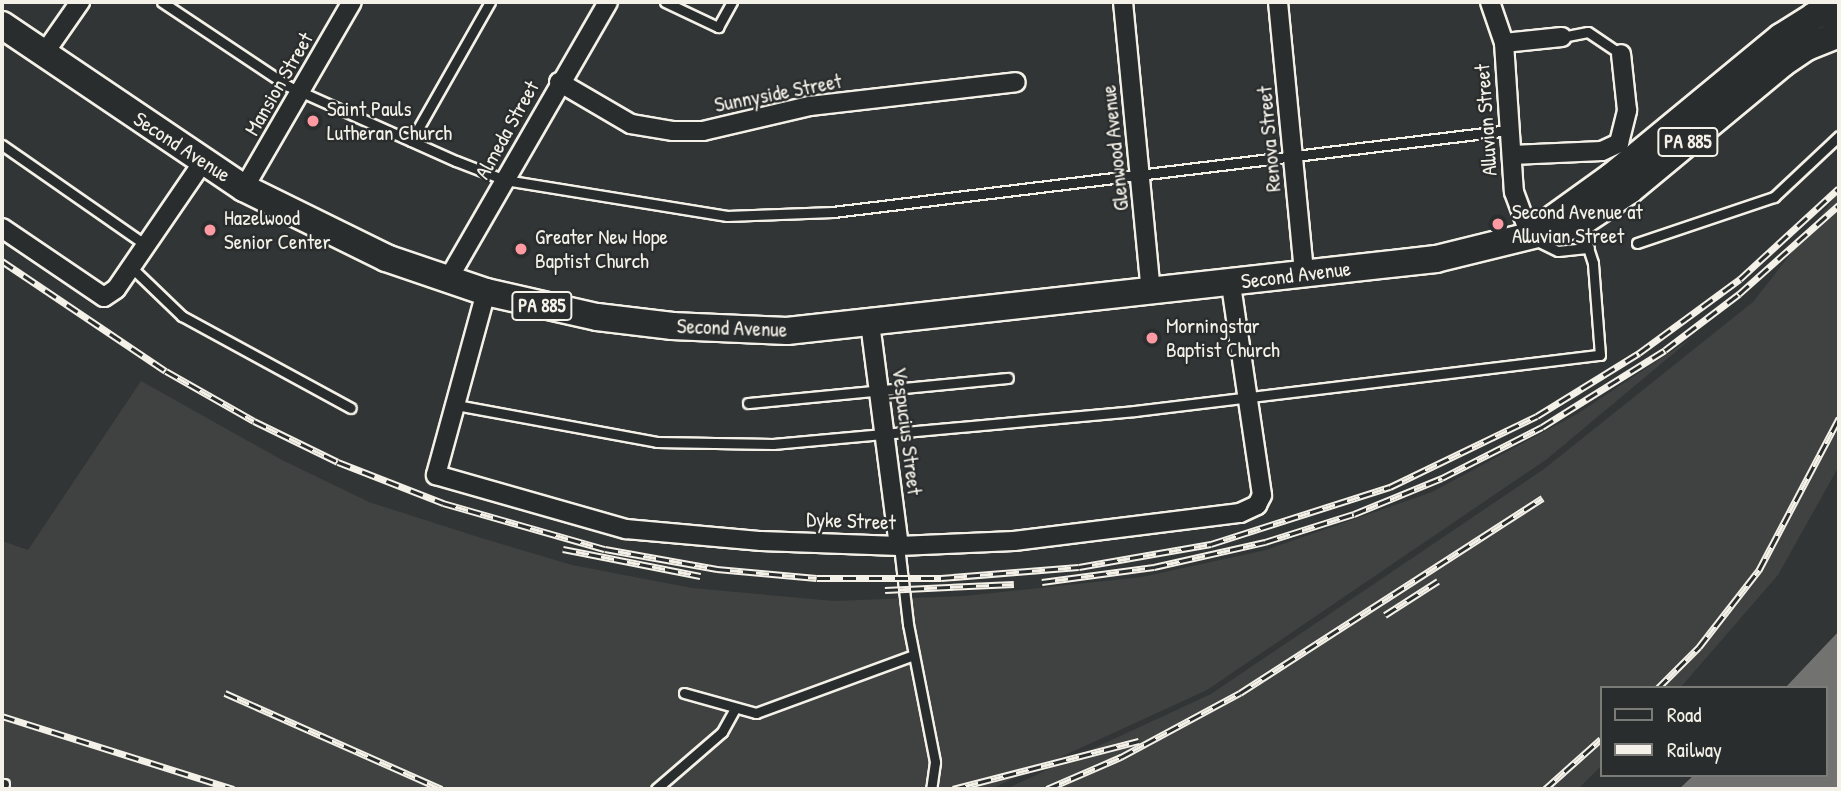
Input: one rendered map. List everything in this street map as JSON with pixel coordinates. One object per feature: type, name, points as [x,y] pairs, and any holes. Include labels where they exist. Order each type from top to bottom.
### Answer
[{"type":"main road","name":"Second Avenue","points":[[1530,235],[1611,177],[1781,37],[1814,16],[1839,9]]},
{"type":"main road","name":"Second Avenue","points":[[2,25],[244,188],[344,240],[447,281],[597,317],[672,326],[787,331],[1231,284],[1436,259],[1579,224],[1630,190],[1783,63],[1807,47],[1839,34]]},
{"type":"street","points":[[43,55],[80,2]]},
{"type":"street","name":"Mansion Street","points":[[244,188],[352,2]]},
{"type":"street","name":"Almeda Street","points":[[447,281],[559,82],[608,2]]},
{"type":"street","name":"Glenwood Avenue","points":[[1123,2],[1142,176],[1151,291]]},
{"type":"street","name":"Renova Street","points":[[1278,2],[1304,273]]},
{"type":"street","name":"Alluvian Street","points":[[1490,2],[1504,44],[1514,192],[1530,235]]},
{"type":"street","points":[[1504,44],[1562,37]]},
{"type":"street","points":[[1511,155],[1602,151],[1619,143],[1627,110],[1621,54]]},
{"type":"street","name":"Sunnyside Street","points":[[559,82],[631,124],[673,131],[703,131],[810,106],[1016,82]]},
{"type":"street","points":[[2,228],[104,297],[131,267],[203,162]]},
{"type":"street","points":[[1231,284],[1246,397]]},
{"type":"street","points":[[456,405],[486,292]]},
{"type":"street","name":"Vespucius Street","points":[[870,323],[899,546]]},
{"type":"street","name":"Dyke Street","points":[[456,405],[436,475],[626,528],[761,541],[899,546],[1014,541],[1240,513],[1257,505],[1262,495],[1246,397]]},
{"type":"lane","points":[[162,2],[302,90],[411,141],[505,180],[727,216],[833,212],[1142,176],[1152,171],[1510,130]]},
{"type":"lane","points":[[411,141],[490,2]]},
{"type":"lane","points":[[665,2],[718,27],[733,2]]},
{"type":"lane","points":[[1562,37],[1588,32],[1621,54]]},
{"type":"lane","points":[[1637,243],[1773,197],[1839,136]]},
{"type":"lane","points":[[2,145],[146,245]]},
{"type":"lane","points":[[456,405],[657,442],[773,444],[1246,397],[1600,355],[1590,248],[1579,224]]},
{"type":"lane","points":[[1530,235],[1558,251],[1590,248]]},
{"type":"lane","points":[[131,267],[182,316],[351,408]]},
{"type":"lane","points":[[748,403],[792,402],[879,389],[1008,378]]},
{"type":"lane","points":[[899,546],[914,655],[938,789]]},
{"type":"lane","points":[[684,693],[756,713],[914,655]]},
{"type":"lane","points":[[656,789],[722,732],[735,709]]},
{"type":"lane","points":[[932,789],[934,776]]},
{"type":"shaded area","points":[[1839,192],[1839,466],[1778,575],[1682,686],[1600,686],[1600,767],[1578,789],[1006,789],[1211,694],[1544,469],[1753,302]]},
{"type":"shaded area","points":[[1692,338],[1547,459],[1207,690],[991,789],[2,789],[2,541],[28,550],[141,381],[282,460],[369,502],[478,537],[572,565],[692,588],[834,601],[965,596],[1142,577],[1266,550],[1432,492],[1577,414]]},
{"type":"shaded area","points":[[1839,631],[1839,789],[1679,789],[1692,777],[1827,777],[1827,686],[1787,686]]},
{"type":"railway","points":[[2,261],[166,371],[254,421],[338,462],[443,503],[605,549],[717,569],[817,578],[941,578],[1079,567],[1211,544],[1390,487],[1537,416],[1639,353],[1740,279],[1839,188]]},
{"type":"railway","points":[[1042,582],[1154,567],[1265,542],[1354,514],[1442,478],[1542,427],[1665,350],[1739,294],[1839,205]]},
{"type":"railway","points":[[1660,686],[1699,647],[1759,570],[1839,418]]},
{"type":"railway","points":[[1047,789],[1121,757],[1240,693],[1543,498]]},
{"type":"railway","points":[[563,549],[700,576]]},
{"type":"railway","points":[[1385,615],[1438,581]]},
{"type":"railway","points":[[885,590],[1014,584]]},
{"type":"railway","points":[[225,693],[442,789]]},
{"type":"railway","points":[[2,716],[234,789]]},
{"type":"railway","points":[[1545,789],[1600,740]]},
{"type":"railway","points":[[953,789],[1139,741]]},
{"type":"place","name":"Saint Pauls Lutheran Church","points":[[313,121]]},
{"type":"place","name":"Second Avenue at Alluvian Street","points":[[1498,224]]},
{"type":"place","name":"Hazelwood Senior Center","points":[[210,230]]},
{"type":"place","name":"Greater New Hope Baptist Church","points":[[521,249]]},
{"type":"place","name":"Morningstar Baptist Church","points":[[1152,338]]}]
